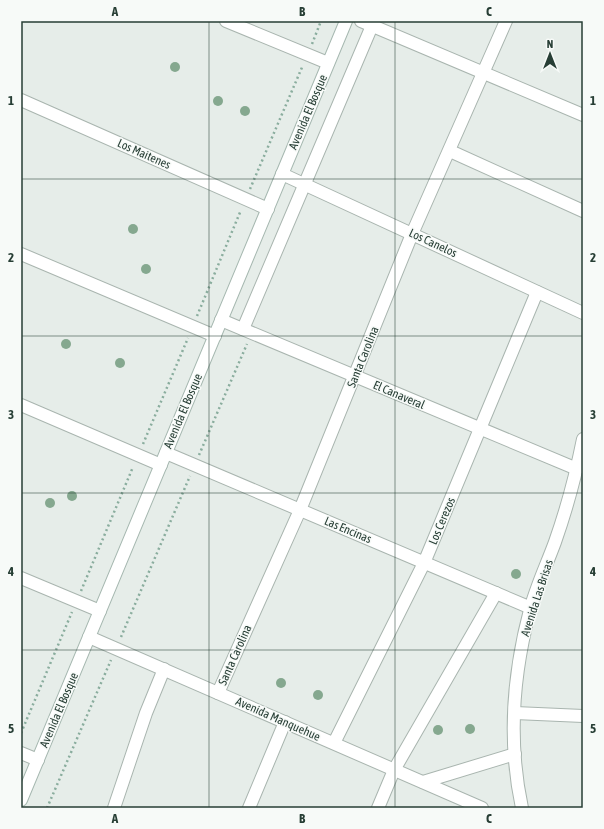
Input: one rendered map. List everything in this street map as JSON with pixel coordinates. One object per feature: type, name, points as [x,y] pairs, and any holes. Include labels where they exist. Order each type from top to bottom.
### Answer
[{"type":"street","points":[[226,21],[328,63]]},
{"type":"street","name":"Avenida El Bosque","points":[[21,800],[346,21]]},
{"type":"street","points":[[361,21],[373,23],[583,115]]},
{"type":"street","name":"Santa Carolina","points":[[218,693],[300,510],[356,377],[412,234],[450,151],[506,21]]},
{"type":"street","points":[[248,331],[306,184],[373,23]]},
{"type":"street","name":"Los Maitenes","points":[[21,100],[268,209]]},
{"type":"street","points":[[450,151],[583,211]]},
{"type":"street","name":"Los Canelos","points":[[282,174],[583,313]]},
{"type":"street","points":[[21,254],[215,336]]},
{"type":"street","name":"Los Cerezos","points":[[334,743],[424,563],[537,292]]},
{"type":"street","name":"El Canaveral","points":[[221,320],[480,430],[577,469]]},
{"type":"street","points":[[21,405],[161,465]]},
{"type":"street","name":"Avenida Las Brisas","points":[[522,808],[515,754],[517,674],[531,608],[578,485],[577,469],[583,439]]},
{"type":"street","name":"Las Encinas","points":[[166,452],[531,608]]},
{"type":"street","points":[[21,578],[100,611]]},
{"type":"street","points":[[378,808],[394,770],[496,593]]},
{"type":"street","name":"Avenida Manquehue","points":[[89,637],[482,808]]},
{"type":"street","points":[[114,808],[146,712],[164,669]]},
{"type":"street","points":[[515,714],[583,716]]},
{"type":"street","points":[[249,808],[285,722]]},
{"type":"street","points":[[21,752],[38,760]]},
{"type":"street","points":[[423,782],[515,754]]},
{"type":"path","points":[[21,733],[321,21]]},
{"type":"path","points":[[47,808],[195,465],[248,331]]}]
